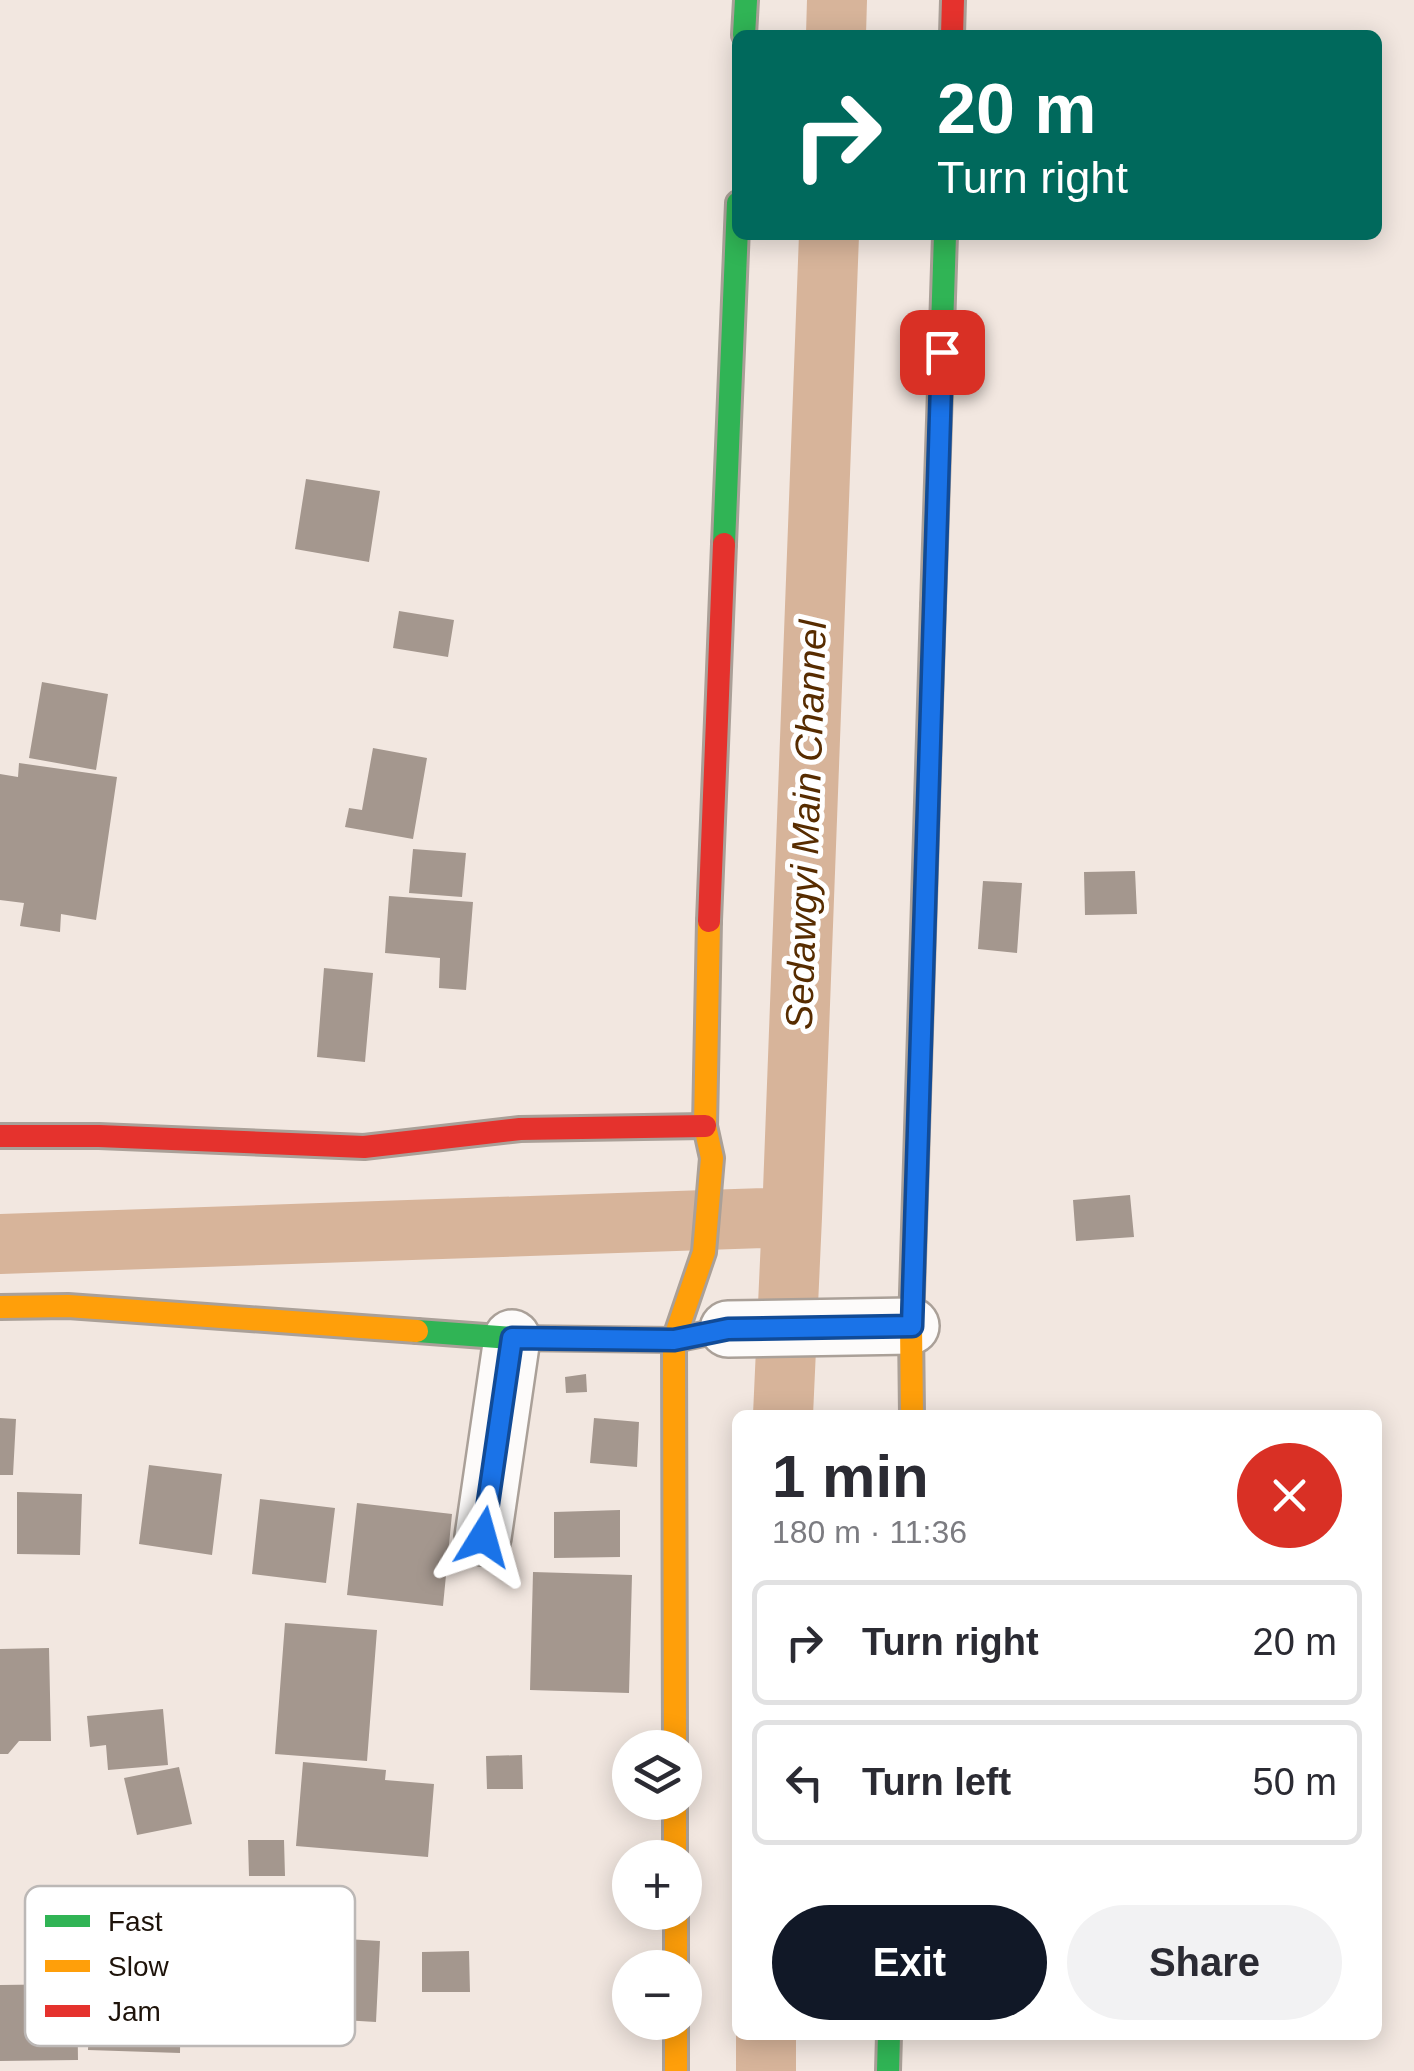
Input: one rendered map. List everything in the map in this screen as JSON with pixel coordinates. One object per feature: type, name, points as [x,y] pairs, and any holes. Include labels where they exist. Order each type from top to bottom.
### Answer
[{"type":"street","points":[[744,30],[746,0]]},
{"type":"street","points":[[952,30],[953,0]]},
{"type":"street","points":[[675,1730],[674,1340],[704,1252],[712,1158],[706,1126],[709,910],[736,240]]},
{"type":"street","points":[[912,1410],[945,240]]},
{"type":"street","points":[[0,1136],[364,1147],[520,1130],[706,1126]]},
{"type":"street","points":[[0,1308],[68,1306],[512,1338],[674,1340],[728,1329],[912,1326]]},
{"type":"street","points":[[483,1537],[512,1338]]},
{"type":"street","points":[[676,2040],[676,2071]]},
{"type":"street","points":[[888,2071],[889,2040]]},
{"type":"building","points":[[306,479],[380,491],[369,562],[295,549]]},
{"type":"building","points":[[399,611],[454,620],[448,657],[393,648]]},
{"type":"building","points":[[42,682],[108,694],[96,770],[29,758]]},
{"type":"building","points":[[373,748],[427,758],[413,839],[345,827],[349,808],[362,810]]},
{"type":"building","points":[[19,763],[117,777],[96,920],[61,914],[60,932],[20,926],[24,903],[0,900],[0,774],[18,777]]},
{"type":"building","points":[[413,849],[466,853],[462,897],[409,893]]},
{"type":"building","points":[[1135,871],[1137,914],[1085,915],[1084,872]]},
{"type":"building","points":[[983,881],[1022,883],[1017,953],[978,949]]},
{"type":"building","points":[[389,896],[473,902],[466,990],[439,988],[440,958],[385,953]]},
{"type":"building","points":[[324,968],[373,973],[365,1062],[317,1057]]},
{"type":"building","points":[[1130,1195],[1134,1237],[1076,1241],[1073,1200]]},
{"type":"building","points":[[586,1374],[587,1392],[566,1393],[565,1377]]},
{"type":"building","points":[[0,1418],[16,1419],[13,1475],[0,1475]]},
{"type":"building","points":[[594,1418],[639,1422],[637,1467],[590,1463]]},
{"type":"building","points":[[149,1465],[222,1474],[212,1555],[139,1544]]},
{"type":"building","points":[[17,1492],[82,1494],[80,1555],[17,1554]]},
{"type":"building","points":[[260,1499],[335,1508],[326,1583],[252,1574]]},
{"type":"building","points":[[357,1503],[452,1514],[443,1606],[347,1595]]},
{"type":"building","points":[[620,1510],[620,1557],[554,1558],[554,1512]]},
{"type":"building","points":[[533,1572],[632,1575],[629,1693],[530,1690]]},
{"type":"building","points":[[285,1623],[377,1630],[367,1761],[275,1754]]},
{"type":"building","points":[[49,1648],[51,1741],[19,1741],[8,1754],[0,1754],[0,1649]]},
{"type":"building","points":[[163,1709],[168,1765],[108,1770],[106,1745],[90,1747],[87,1716]]},
{"type":"building","points":[[522,1755],[523,1789],[487,1789],[486,1756]]},
{"type":"building","points":[[303,1762],[386,1770],[385,1780],[434,1784],[428,1857],[296,1846]]},
{"type":"building","points":[[179,1767],[192,1824],[137,1835],[124,1778]]},
{"type":"building","points":[[248,1840],[284,1840],[285,1876],[249,1876]]},
{"type":"building","points":[[355,1940],[380,1941],[376,2022],[355,2021]]},
{"type":"building","points":[[469,1951],[470,1992],[422,1992],[422,1952]]},
{"type":"building","points":[[0,1985],[25,1985],[25,2046],[78,2046],[78,2060],[0,2061]]},
{"type":"building","points":[[88,2046],[180,2046],[180,2053],[88,2050]]},
{"type":"waterway","name":"Sedawgyi Main Channel","points":[[836,30],[837,0]]},
{"type":"waterway","name":"Sedawgyi Main Channel","points":[[783,1410],[829,240]]},
{"type":"waterway","points":[[0,1244],[792,1217]]},
{"type":"waterway","name":"Sedawgyi Main Channel","points":[[766,2040],[766,2071]]},
{"type":"traffic: fast","points":[[744,30],[746,0]]},
{"type":"traffic: fast","points":[[724,544],[736,240]]},
{"type":"traffic: fast","points":[[933,606],[945,240]]},
{"type":"traffic: fast","points":[[417,1331],[512,1338],[674,1340],[728,1329]]},
{"type":"traffic: fast","points":[[888,2071],[889,2040]]},
{"type":"traffic: slow","points":[[912,1410],[911,1326],[933,606]]},
{"type":"traffic: slow","points":[[675,1730],[674,1340],[704,1252],[712,1158],[705,1126],[709,921]]},
{"type":"traffic: slow","points":[[0,1307],[68,1306],[417,1331]]},
{"type":"traffic: slow","points":[[675,1820],[675,1840]]},
{"type":"traffic: slow","points":[[676,1930],[676,1950]]},
{"type":"traffic: slow","points":[[676,2040],[676,2071]]},
{"type":"traffic: jam","points":[[952,30],[953,0]]},
{"type":"traffic: jam","points":[[709,921],[724,544]]},
{"type":"traffic: jam","points":[[0,1136],[364,1147],[520,1129],[705,1126]]},
{"type":"route","points":[[483,1537],[512,1338],[674,1340],[728,1329],[912,1326],[942,352]]}]
